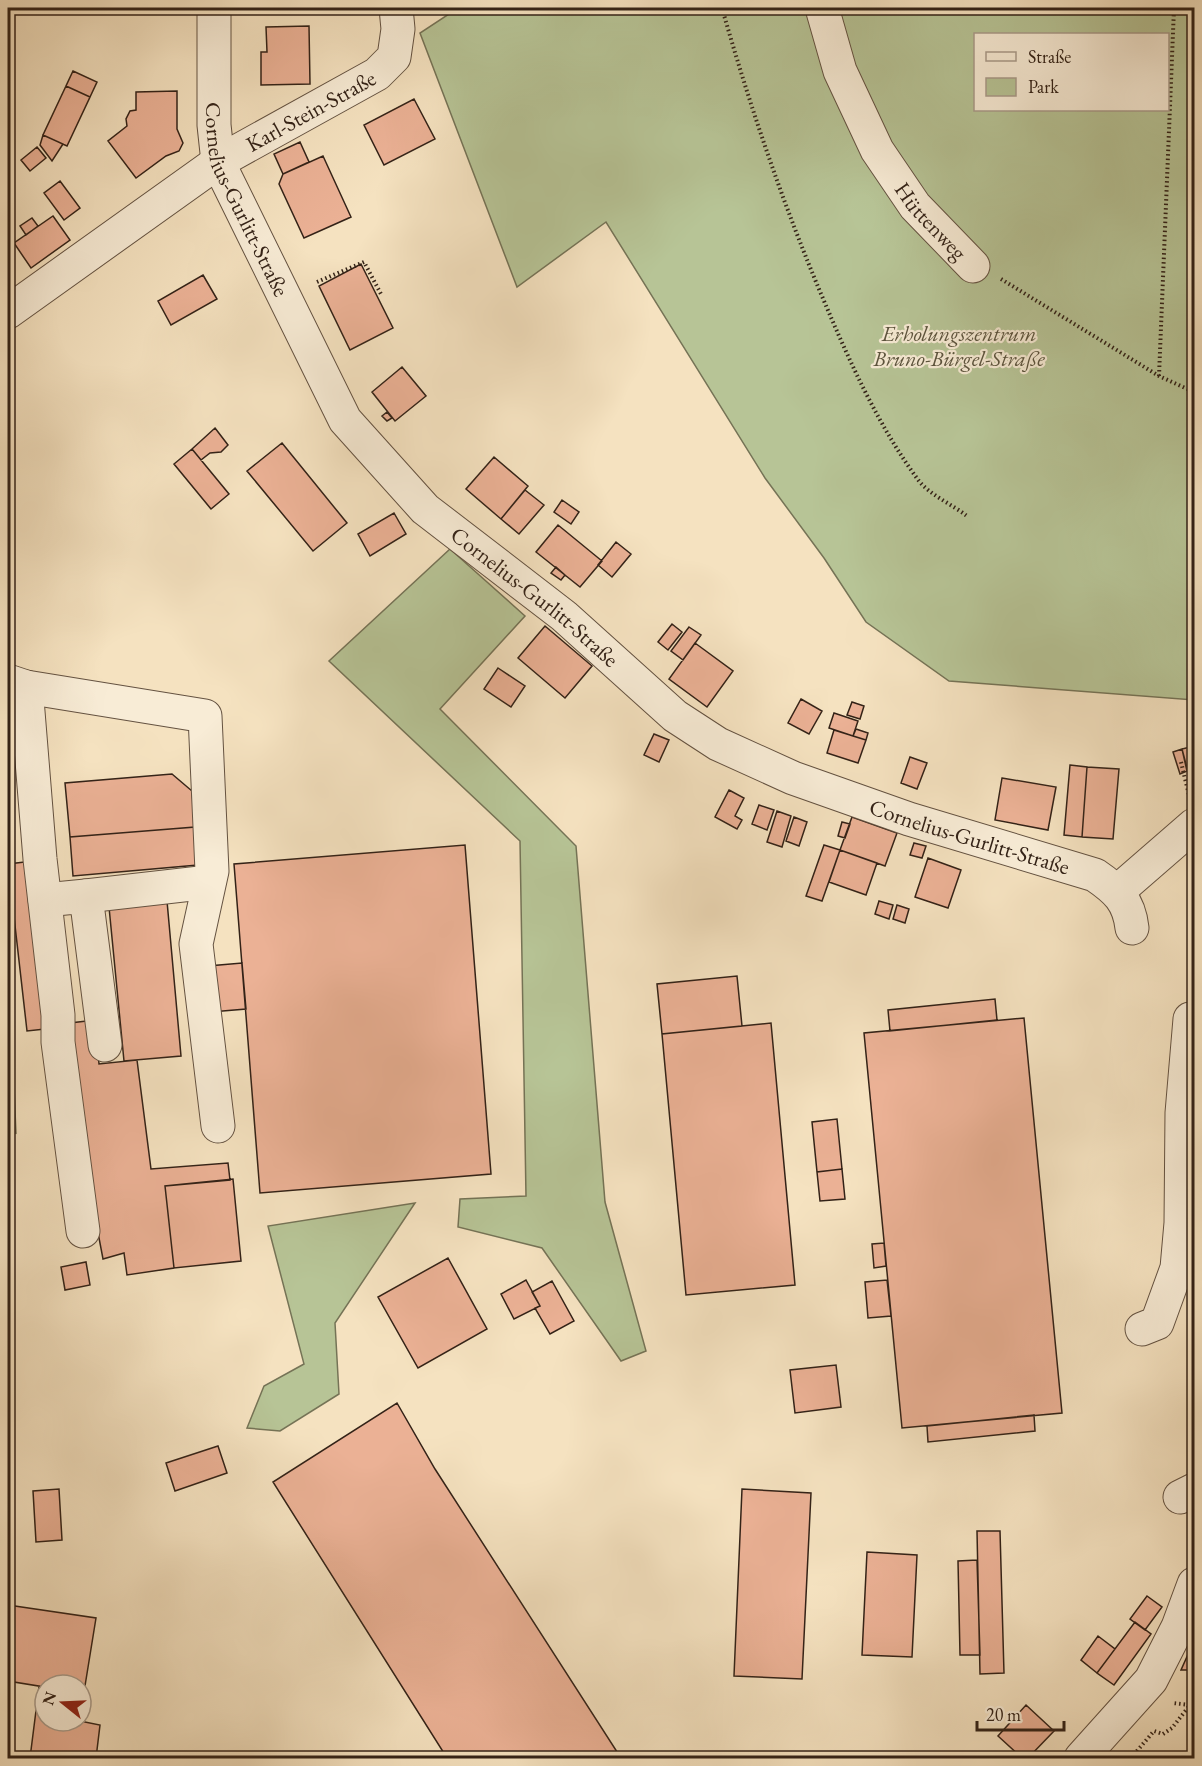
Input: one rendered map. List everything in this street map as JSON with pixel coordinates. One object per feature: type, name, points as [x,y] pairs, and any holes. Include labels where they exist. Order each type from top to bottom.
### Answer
[{"type":"street","name":"Cornelius-Gurlitt-Straße","points":[[214,8],[214,125],[218,162],[345,420],[425,509],[564,616],[675,716],[718,744],[793,778],[906,818],[1095,875],[1118,891]]},
{"type":"street","name":"Karl-Stein-Straße","points":[[8,312],[218,162],[377,74],[394,57],[398,29],[396,8]]},
{"type":"street","name":"Hüttenweg","points":[[822,8],[840,71],[877,150],[915,207],[973,266]]},
{"type":"street","points":[[83,1231],[58,1042],[58,1015],[45,900],[17,684],[206,716],[212,871],[196,944],[218,1126]]},
{"type":"street","points":[[1132,928],[1130,915],[1118,891],[1194,825]]},
{"type":"street","points":[[45,900],[209,882]]},
{"type":"street","points":[[86,896],[105,1045]]},
{"type":"street","points":[[1190,1019],[1182,1113],[1181,1223],[1186,1268],[1194,1295]]},
{"type":"street","points":[[1142,1329],[1157,1323],[1186,1268]]},
{"type":"street","points":[[1081,1758],[1151,1680],[1178,1627],[1194,1584]]},
{"type":"path","points":[[722,8],[749,106],[789,218],[842,342],[875,409],[921,483],[967,516]]},
{"type":"path","points":[[1159,376],[1174,8]]},
{"type":"path","points":[[317,282],[364,262],[382,296]]},
{"type":"path","name":"Hüttenweg","points":[[973,266],[1006,281],[1159,376],[1194,392]]},
{"type":"path","points":[[1181,762],[1185,776]]},
{"type":"path","points":[[1131,1758],[1154,1731],[1163,1734],[1172,1728],[1190,1705],[1173,1703]]},
{"type":"green space","name":"Erholungszentrum Bruno-Bürgel-Straße","points":[[458,8],[1194,8],[1194,700],[949,681],[866,622],[824,558],[765,478],[606,222],[517,287],[420,33]]},
{"type":"green space","points":[[450,549],[525,616],[440,709],[576,846],[605,1202],[646,1351],[621,1361],[542,1248],[458,1227],[460,1199],[526,1196],[520,841],[329,661]]},
{"type":"green space","points":[[8,947],[16,1134],[8,1111]]},
{"type":"green space","points":[[415,1203],[335,1323],[339,1394],[280,1431],[247,1428],[264,1386],[304,1364],[268,1226]]},
{"type":"building","points":[[309,26],[310,84],[261,85],[261,52],[267,52],[266,27]]},
{"type":"building","points":[[73,71],[97,82],[90,97],[66,86]]},
{"type":"building","points":[[66,86],[90,97],[67,146],[43,135]]},
{"type":"building","points":[[177,91],[177,129],[183,143],[179,151],[166,156],[136,178],[108,141],[127,126],[126,119],[130,111],[136,110],[136,92]]},
{"type":"building","points":[[414,99],[435,139],[384,165],[364,125]]},
{"type":"building","points":[[43,135],[63,144],[52,161],[40,145]]},
{"type":"building","points":[[300,142],[309,162],[283,174],[274,154]]},
{"type":"building","points":[[37,147],[46,158],[30,171],[21,160]]},
{"type":"building","points":[[323,156],[351,217],[304,238],[279,184],[283,174]]},
{"type":"building","points":[[60,181],[80,208],[64,220],[44,193]]},
{"type":"building","points":[[53,216],[70,240],[31,268],[14,243]]},
{"type":"building","points":[[32,218],[38,226],[26,235],[20,226]]},
{"type":"building","points":[[361,264],[393,328],[350,350],[319,286]]},
{"type":"building","points":[[203,275],[217,299],[171,325],[158,301]]},
{"type":"building","points":[[402,367],[426,396],[395,421],[372,392]]},
{"type":"building","points":[[387,412],[392,418],[387,421],[382,416]]},
{"type":"building","points":[[215,428],[228,445],[221,452],[210,453],[201,460],[192,449]]},
{"type":"building","points":[[282,443],[347,523],[313,551],[247,471]]},
{"type":"building","points":[[192,449],[229,494],[211,509],[174,464]]},
{"type":"building","points":[[494,457],[528,486],[501,519],[466,489]]},
{"type":"building","points":[[525,490],[544,505],[519,534],[501,519]]},
{"type":"building","points":[[562,500],[579,512],[571,524],[554,512]]},
{"type":"building","points":[[394,513],[406,534],[370,556],[358,534]]},
{"type":"building","points":[[558,525],[602,561],[580,587],[536,552]]},
{"type":"building","points":[[616,542],[631,554],[612,577],[598,565]]},
{"type":"building","points":[[556,567],[565,575],[561,580],[551,573]]},
{"type":"building","points":[[672,624],[682,632],[668,650],[658,642]]},
{"type":"building","points":[[545,626],[592,666],[565,698],[518,658]]},
{"type":"building","points":[[689,627],[701,635],[683,660],[671,651]]},
{"type":"building","points":[[695,643],[733,671],[707,707],[669,679]]},
{"type":"building","points":[[498,668],[525,686],[511,707],[484,689]]},
{"type":"building","points":[[801,699],[822,711],[809,734],[788,723]]},
{"type":"building","points":[[852,702],[864,706],[860,719],[847,715]]},
{"type":"building","points":[[834,713],[858,721],[853,736],[829,728]]},
{"type":"building","points":[[856,729],[868,733],[866,740],[853,736]]},
{"type":"building","points":[[834,730],[866,740],[858,763],[827,753]]},
{"type":"building","points":[[654,734],[669,740],[659,762],[644,755]]},
{"type":"building","points":[[1194,746],[1194,786],[1192,787],[1182,749]]},
{"type":"building","points":[[1182,749],[1187,771],[1180,774],[1173,752]]},
{"type":"building","points":[[910,757],[927,763],[917,789],[901,783]]},
{"type":"building","points":[[1070,765],[1087,767],[1082,837],[1064,835]]},
{"type":"building","points":[[1087,767],[1119,769],[1113,839],[1082,837]]},
{"type":"building","points":[[172,774],[192,791],[195,827],[70,837],[65,783]]},
{"type":"building","points":[[1002,778],[1056,787],[1048,830],[995,820]]},
{"type":"building","points":[[729,790],[744,798],[735,816],[742,820],[737,829],[715,817]]},
{"type":"building","points":[[759,805],[774,810],[767,830],[752,824]]},
{"type":"building","points":[[777,811],[791,816],[782,847],[767,842]]},
{"type":"building","points":[[794,817],[807,822],[799,846],[786,841]]},
{"type":"building","points":[[852,817],[897,833],[885,866],[840,850]]},
{"type":"building","points":[[842,822],[850,824],[845,838],[838,836]]},
{"type":"building","points":[[195,827],[198,865],[73,876],[70,837]]},
{"type":"building","points":[[914,843],[926,846],[922,858],[910,855]]},
{"type":"building","points":[[465,845],[491,1174],[260,1193],[234,864]]},
{"type":"building","points":[[824,845],[840,850],[822,901],[806,896]]},
{"type":"building","points":[[840,850],[877,863],[866,895],[829,882]]},
{"type":"building","points":[[928,858],[961,870],[948,908],[915,897]]},
{"type":"building","points":[[33,861],[54,1028],[27,1031],[8,864]]},
{"type":"building","points":[[167,901],[181,1056],[124,1061],[109,907]]},
{"type":"building","points":[[879,901],[893,905],[889,919],[875,914]]},
{"type":"building","points":[[897,905],[909,909],[905,923],[893,919]]},
{"type":"building","points":[[242,963],[246,1009],[211,1012],[208,966]]},
{"type":"building","points":[[737,976],[742,1026],[662,1034],[657,984]]},
{"type":"building","points":[[995,999],[997,1020],[890,1031],[888,1010]]},
{"type":"building","points":[[1024,1018],[1062,1413],[902,1428],[864,1033]]},
{"type":"building","points":[[95,1020],[99,1064],[137,1060],[151,1169],[228,1163],[230,1180],[165,1186],[174,1268],[127,1275],[124,1253],[103,1259],[88,1180],[70,1023]]},
{"type":"building","points":[[771,1023],[795,1285],[686,1295],[662,1034]]},
{"type":"building","points":[[837,1119],[842,1169],[817,1172],[812,1122]]},
{"type":"building","points":[[842,1169],[845,1199],[820,1201],[817,1172]]},
{"type":"building","points":[[233,1179],[241,1261],[174,1268],[165,1186]]},
{"type":"building","points":[[884,1243],[886,1266],[874,1268],[872,1244]]},
{"type":"building","points":[[448,1258],[487,1329],[418,1368],[378,1297]]},
{"type":"building","points":[[86,1262],[90,1285],[65,1290],[61,1267]]},
{"type":"building","points":[[526,1280],[540,1306],[514,1319],[501,1294]]},
{"type":"building","points":[[887,1280],[891,1316],[868,1318],[865,1282]]},
{"type":"building","points":[[552,1281],[574,1321],[550,1334],[535,1308],[540,1306],[532,1292]]},
{"type":"building","points":[[836,1365],[841,1407],[795,1413],[790,1370]]},
{"type":"building","points":[[397,1403],[435,1469],[621,1758],[447,1758],[273,1482]]},
{"type":"building","points":[[1034,1415],[1035,1431],[928,1442],[927,1426]]},
{"type":"building","points":[[218,1446],[227,1473],[175,1491],[166,1463]]},
{"type":"building","points":[[59,1489],[62,1540],[36,1542],[33,1491]]},
{"type":"building","points":[[742,1489],[811,1493],[802,1679],[734,1676]]},
{"type":"building","points":[[977,1531],[1000,1531],[1004,1673],[980,1674]]},
{"type":"building","points":[[867,1552],[917,1555],[912,1657],[862,1655]]},
{"type":"building","points":[[977,1560],[980,1655],[960,1655],[958,1561]]},
{"type":"building","points":[[1147,1596],[1162,1607],[1145,1630],[1130,1619]]},
{"type":"building","points":[[8,1605],[96,1618],[87,1673],[33,1673],[33,1685],[8,1681]]},
{"type":"building","points":[[1135,1622],[1151,1634],[1114,1685],[1097,1673]]},
{"type":"building","points":[[1098,1636],[1115,1649],[1097,1673],[1081,1660]]},
{"type":"building","points":[[1194,1641],[1194,1670],[1181,1670]]},
{"type":"building","points":[[1026,1705],[1054,1731],[1028,1758],[1022,1758],[998,1736]]},
{"type":"building","points":[[93,1724],[100,1725],[96,1758],[30,1758],[33,1733],[93,1733]]}]
